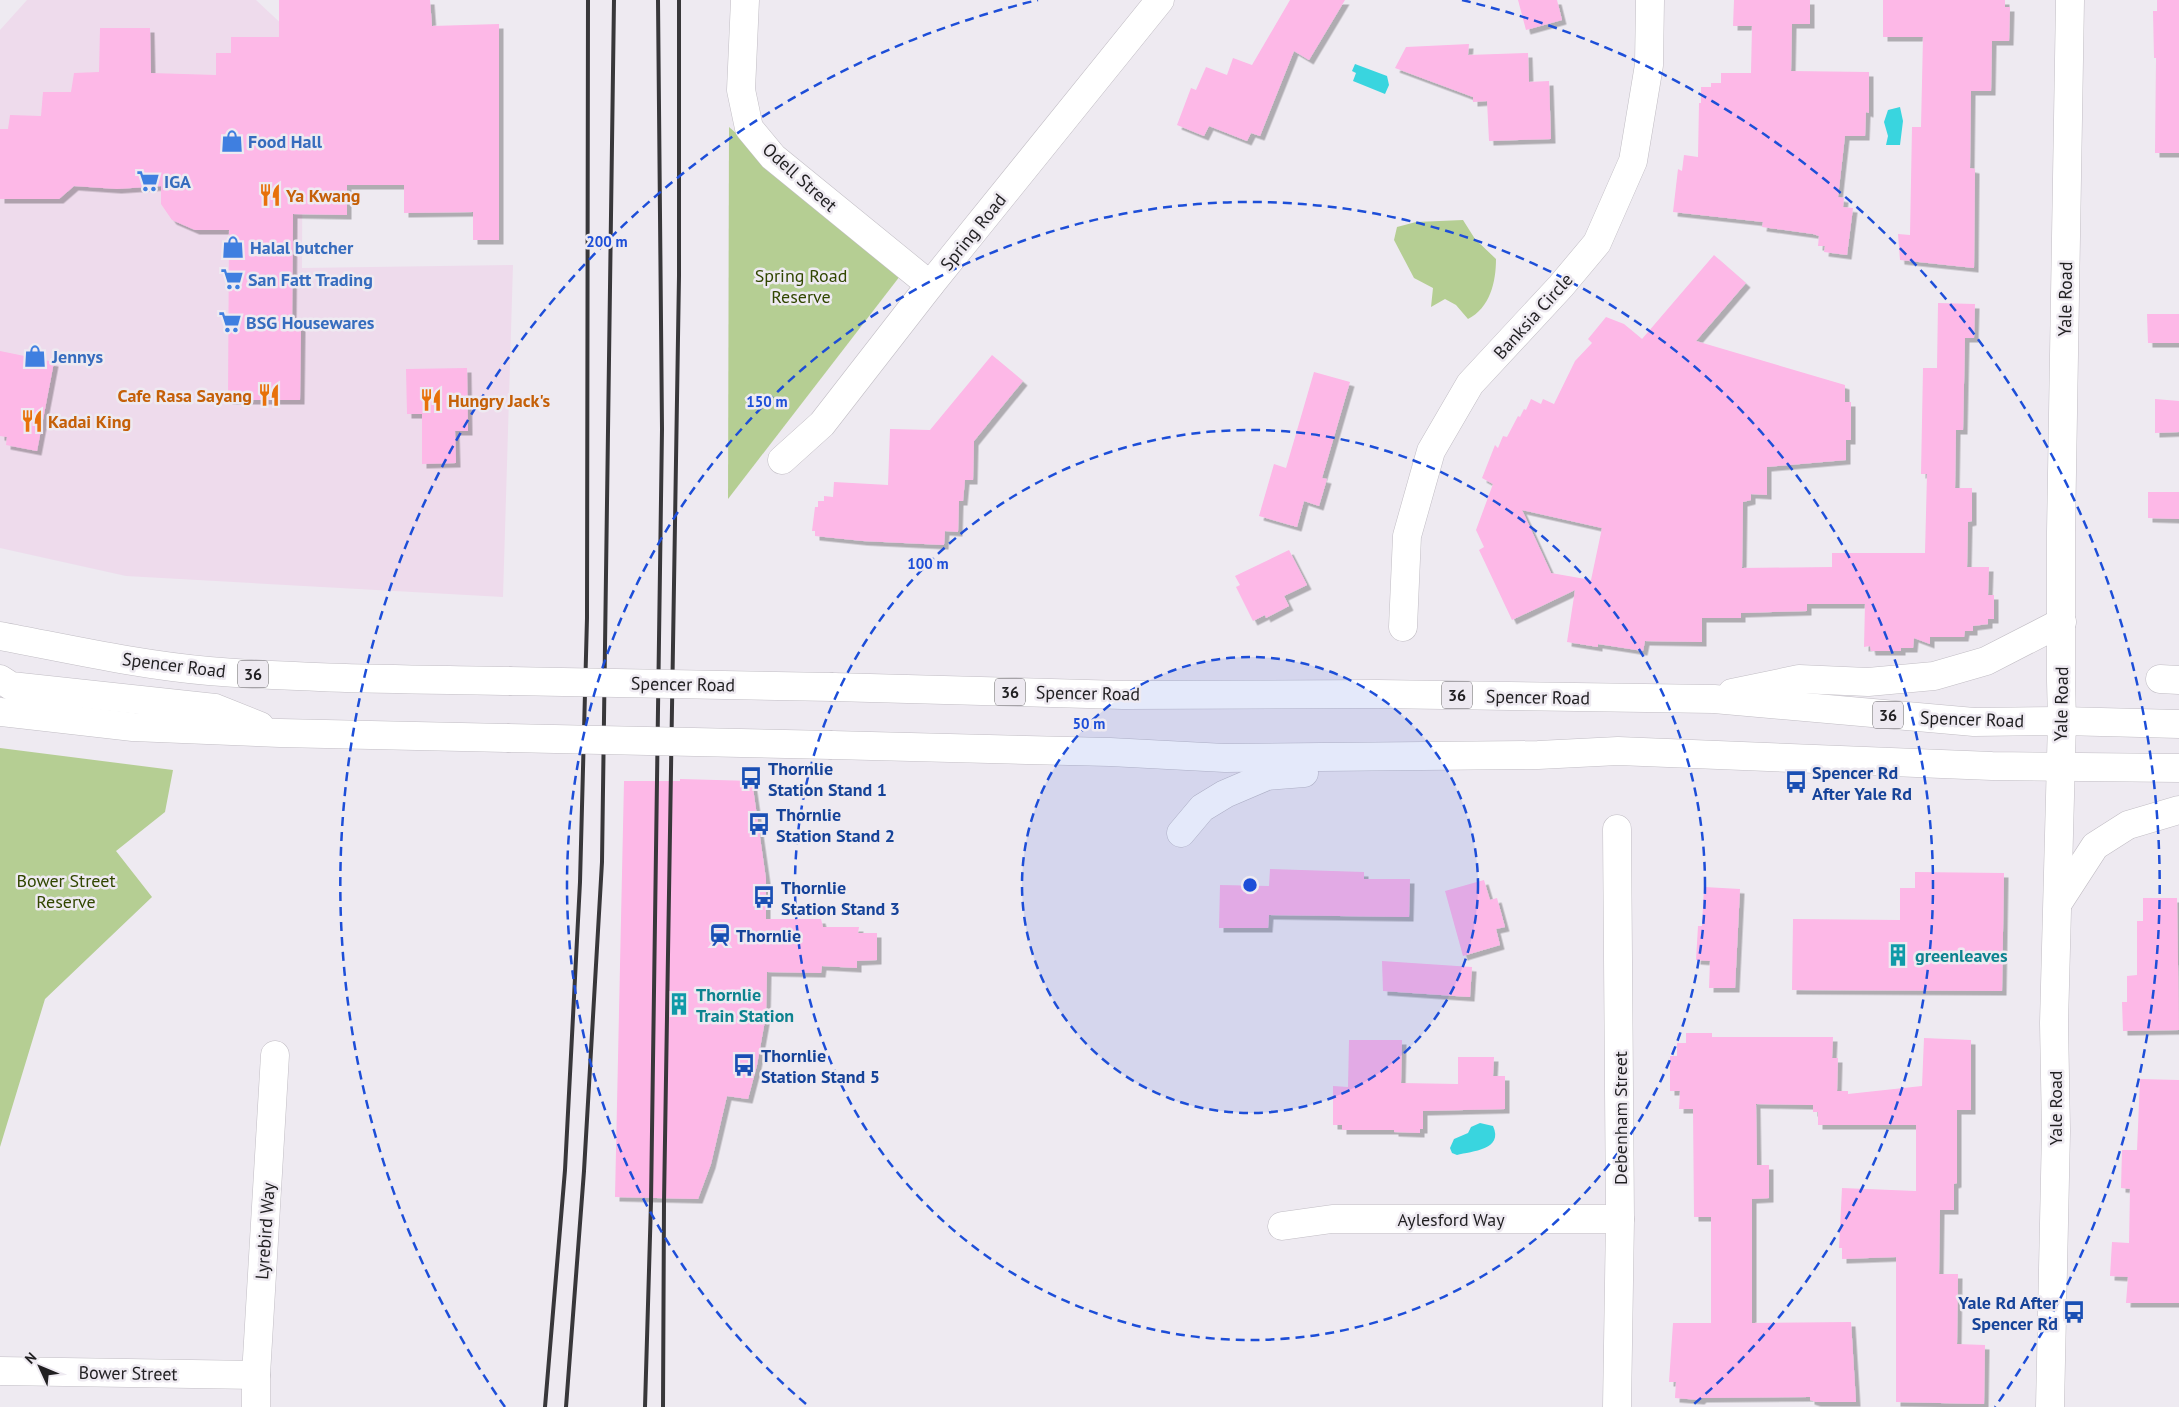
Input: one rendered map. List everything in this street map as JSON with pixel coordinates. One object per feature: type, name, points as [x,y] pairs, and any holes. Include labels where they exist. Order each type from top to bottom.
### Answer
[{"type":"main road","name":"Odell Street","points":[[745,0],[741,90],[749,128],[773,157],[930,286]]},
{"type":"main road","name":"Spring Road","points":[[782,460],[822,424],[930,286],[1160,0]]},
{"type":"main road","name":"Banksia Circle","points":[[1403,627],[1407,536],[1431,451],[1470,384],[1561,286],[1597,243],[1632,161],[1649,65],[1650,0]]},
{"type":"main road","name":"Yale Road","points":[[2050,1407],[2056,1131],[2054,1023],[2062,721],[2060,681],[2062,622],[2061,532],[2070,0]]},
{"type":"main road","points":[[1714,700],[1743,690],[1798,678],[1868,682],[1934,676],[1986,661],[2062,622]]},
{"type":"main road","name":"Spencer Road","points":[[0,636],[124,660],[208,671],[285,676],[1123,695],[1378,694],[1714,700],[1974,722],[2062,721],[2179,724]]},
{"type":"main road","points":[[0,679],[11,686],[215,708],[280,733]]},
{"type":"main road","points":[[0,712],[133,726],[280,733],[1110,752],[1225,758],[1538,755],[1618,751],[2060,768],[2179,768]]},
{"type":"main road","points":[[1181,833],[1202,808],[1226,794],[1268,776],[1377,768],[1490,770],[1538,755]]},
{"type":"main road","points":[[2058,903],[2095,846],[2128,825],[2179,810]]},
{"type":"main road","name":"Debenham Street","points":[[1617,829],[1620,1219],[1617,1407]]},
{"type":"main road","name":"Lyrebird Way","points":[[256,1407],[256,1375],[275,1055]]},
{"type":"main road","name":"Aylesford Way","points":[[1282,1226],[1332,1219],[1620,1219]]},
{"type":"main road","name":"Bower Street","points":[[0,1371],[256,1375]]},
{"type":"shaded area","points":[[27,0],[256,0],[303,44],[302,268],[513,265],[503,597],[126,576],[0,548],[0,30]]},
{"type":"green space","name":"Spring Road Reserve","points":[[729,127],[900,276],[728,499]]},
{"type":"green space","points":[[1463,220],[1475,239],[1496,259],[1495,277],[1487,301],[1476,314],[1468,319],[1456,305],[1445,299],[1431,307],[1433,288],[1414,278],[1394,240],[1397,227],[1416,222]]},
{"type":"green space","name":"Bower Street Reserve","points":[[0,748],[173,770],[165,812],[116,851],[152,897],[45,999],[0,1147]]},
{"type":"water","points":[[1355,64],[1387,76],[1389,85],[1385,94],[1353,81],[1356,73],[1352,71]]},
{"type":"water","points":[[1900,107],[1903,121],[1900,145],[1886,145],[1888,136],[1884,122],[1888,110]]},
{"type":"water","points":[[1480,1123],[1493,1126],[1495,1134],[1494,1140],[1490,1145],[1457,1155],[1452,1153],[1450,1148],[1454,1139],[1468,1133],[1471,1127]]},
{"type":"building","points":[[279,0],[430,0],[432,26],[499,24],[499,240],[473,240],[473,212],[404,213],[404,185],[347,185],[347,215],[293,214],[292,326],[301,326],[300,400],[228,400],[229,230],[195,230],[172,220],[161,204],[161,186],[117,189],[74,186],[59,199],[0,199],[0,129],[8,129],[10,115],[41,116],[43,92],[71,92],[74,73],[99,72],[100,28],[150,28],[151,73],[216,75],[216,53],[231,53],[231,37],[279,37]]},
{"type":"building","points":[[1290,0],[1345,0],[1309,60],[1294,51],[1260,136],[1251,133],[1247,141],[1209,126],[1204,136],[1177,125],[1191,88],[1196,90],[1206,67],[1227,75],[1233,58],[1252,65]]},
{"type":"building","points":[[1518,0],[1557,0],[1562,20],[1526,30]]},
{"type":"building","points":[[1734,0],[1810,0],[1810,24],[1792,24],[1791,71],[1869,72],[1869,113],[1866,112],[1865,136],[1845,136],[1838,197],[1844,198],[1843,207],[1853,208],[1847,255],[1824,252],[1825,246],[1818,246],[1819,236],[1813,234],[1762,227],[1763,222],[1673,212],[1678,169],[1682,171],[1684,155],[1698,157],[1701,87],[1711,87],[1711,83],[1721,83],[1721,73],[1751,73],[1752,26],[1733,26]]},
{"type":"building","points":[[1883,0],[2005,0],[2005,7],[2010,7],[2009,41],[1992,41],[1991,91],[1971,91],[1970,168],[1975,169],[1974,268],[1900,260],[1898,234],[1910,235],[1912,127],[1921,127],[1923,37],[1883,37]]},
{"type":"building","points":[[2157,0],[2179,0],[2179,153],[2155,153],[2156,58],[2154,58],[2153,11],[2157,11]]},
{"type":"building","points":[[1469,44],[1468,55],[1528,53],[1529,82],[1549,81],[1551,139],[1489,141],[1487,101],[1473,102],[1473,97],[1395,68],[1406,47]]},
{"type":"building","points":[[1714,255],[1746,283],[1696,341],[1845,385],[1845,402],[1851,402],[1851,440],[1846,440],[1846,460],[1767,467],[1767,495],[1751,494],[1751,500],[1743,502],[1742,568],[1832,567],[1832,553],[1925,553],[1927,474],[1921,474],[1923,368],[1937,368],[1938,303],[1975,304],[1974,338],[1965,338],[1963,430],[1956,430],[1955,488],[1972,488],[1972,521],[1968,522],[1967,567],[1989,567],[1988,595],[1994,595],[1994,619],[1988,619],[1988,624],[1973,626],[1973,631],[1965,631],[1964,637],[1930,637],[1930,644],[1914,638],[1913,648],[1901,648],[1901,651],[1871,651],[1870,646],[1864,647],[1865,604],[1807,604],[1807,611],[1741,613],[1741,618],[1702,618],[1702,642],[1645,641],[1643,651],[1598,644],[1598,647],[1567,642],[1575,590],[1512,620],[1479,550],[1484,547],[1476,530],[1493,484],[1482,478],[1495,445],[1498,448],[1503,436],[1507,437],[1518,416],[1520,417],[1524,409],[1526,410],[1531,399],[1541,404],[1543,399],[1554,404],[1575,361],[1592,343],[1588,339],[1606,317],[1624,324],[1642,339]],"holes":[[[1522,510],[1602,528],[1591,580],[1551,573]]]},
{"type":"building","points":[[2147,314],[2179,314],[2179,343],[2148,343]]},
{"type":"building","points":[[0,351],[54,362],[37,451],[6,445],[7,437],[0,436]]},
{"type":"building","points":[[992,355],[1023,381],[974,441],[973,480],[965,480],[963,501],[959,501],[958,532],[945,531],[944,545],[863,541],[815,536],[815,531],[812,531],[815,507],[818,507],[818,501],[824,501],[824,496],[833,497],[834,482],[888,485],[890,429],[930,430]]},
{"type":"building","points":[[467,368],[468,431],[455,431],[456,463],[422,464],[422,414],[407,414],[406,369]]},
{"type":"building","points":[[1314,372],[1350,382],[1322,478],[1327,479],[1319,506],[1304,501],[1297,527],[1259,516],[1274,464],[1286,468]]},
{"type":"building","points":[[2155,399],[2179,401],[2179,432],[2155,433]]},
{"type":"building","points":[[2148,492],[2179,492],[2179,519],[2148,518]]},
{"type":"building","points":[[1289,550],[1307,585],[1284,596],[1289,606],[1266,618],[1265,615],[1253,621],[1236,587],[1240,585],[1235,576]]},
{"type":"building","name":"Thornlie Train Station","points":[[680,779],[752,781],[766,879],[766,919],[821,919],[823,927],[859,927],[858,933],[877,933],[877,960],[857,961],[857,968],[822,966],[821,973],[767,972],[766,1015],[757,1065],[748,1099],[727,1096],[711,1164],[698,1199],[615,1197],[624,781],[680,781]]},
{"type":"building","points":[[1270,869],[1364,872],[1364,879],[1410,879],[1409,917],[1269,915],[1268,928],[1219,928],[1220,885],[1269,886]]},
{"type":"building","name":"greenleaves","points":[[1915,872],[2004,873],[2002,991],[1792,990],[1793,919],[1900,920],[1900,888],[1915,888]]},
{"type":"building","points":[[1484,880],[1490,900],[1497,898],[1505,927],[1496,929],[1500,945],[1463,956],[1445,891]]},
{"type":"building","points":[[1704,887],[1740,889],[1735,988],[1709,988],[1710,961],[1696,960],[1698,926],[1702,926]]},
{"type":"building","points":[[2143,898],[2177,898],[2179,1030],[2123,1031],[2122,1002],[2127,1002],[2127,976],[2137,975],[2137,921],[2143,921]]},
{"type":"building","points":[[1382,961],[1472,967],[1470,997],[1383,991]]},
{"type":"building","points":[[1686,1033],[1712,1033],[1712,1037],[1833,1037],[1832,1058],[1838,1058],[1837,1091],[1848,1091],[1848,1094],[1922,1086],[1924,1038],[1971,1040],[1971,1110],[1957,1110],[1957,1183],[1954,1184],[1954,1210],[1940,1210],[1939,1274],[1958,1274],[1957,1344],[1985,1345],[1984,1404],[1896,1402],[1896,1257],[1842,1259],[1842,1248],[1839,1248],[1842,1188],[1916,1191],[1916,1125],[1818,1125],[1818,1112],[1813,1112],[1813,1105],[1756,1104],[1757,1165],[1769,1165],[1769,1198],[1752,1199],[1752,1323],[1851,1322],[1856,1402],[1816,1402],[1810,1400],[1810,1397],[1702,1398],[1700,1400],[1675,1398],[1676,1382],[1669,1382],[1673,1323],[1711,1323],[1711,1217],[1694,1217],[1693,1109],[1679,1109],[1680,1091],[1670,1091],[1670,1056],[1677,1056],[1677,1043],[1686,1043]]},
{"type":"building","points":[[1349,1040],[1402,1040],[1401,1083],[1458,1084],[1458,1057],[1494,1057],[1493,1076],[1505,1076],[1505,1109],[1423,1111],[1423,1129],[1420,1129],[1420,1133],[1394,1132],[1394,1130],[1342,1130],[1342,1125],[1333,1125],[1333,1086],[1348,1087]]},
{"type":"building","points":[[2140,1079],[2179,1080],[2179,1303],[2126,1303],[2128,1277],[2110,1276],[2112,1242],[2129,1243],[2130,1189],[2121,1188],[2122,1150],[2137,1150]]},
{"type":"railway","points":[[545,1407],[565,1170],[580,882],[587,618],[588,0]]},
{"type":"railway","points":[[566,1407],[584,1171],[602,862],[614,0]]},
{"type":"railway","points":[[645,1407],[651,1202],[662,429],[658,0]]},
{"type":"railway","points":[[663,1407],[664,1202],[679,276],[679,0]]},
{"type":"place","name":"Food Hall","points":[[232,141]]},
{"type":"place","name":"IGA","points":[[148,181]]},
{"type":"place","name":"Ya Kwang","points":[[270,195]]},
{"type":"place","name":"Halal butcher","points":[[233,247]]},
{"type":"place","name":"San Fatt Trading","points":[[232,279]]},
{"type":"place","name":"BSG Housewares","points":[[230,322]]},
{"type":"place","name":"Jennys","points":[[35,356]]},
{"type":"place","name":"Cafe Rasa Sayang","points":[[269,395]]},
{"type":"place","name":"Hungry Jack's","points":[[431,400]]},
{"type":"place","name":"Kadai King","points":[[32,421]]},
{"type":"place","name":"Thornlie Station Stand 1","points":[[751,778]]},
{"type":"place","name":"Spencer Rd After Yale Rd","points":[[1796,782]]},
{"type":"place","name":"Thornlie Station Stand 2","points":[[759,824]]},
{"type":"place","name":"Thornlie Station Stand 3","points":[[764,897]]},
{"type":"place","name":"Thornlie","points":[[720,935]]},
{"type":"place","name":"greenleaves","points":[[1898,955]]},
{"type":"place","name":"Thornlie Train Station","points":[[679,1004]]},
{"type":"place","name":"Thornlie Station Stand 5","points":[[744,1065]]},
{"type":"place","name":"Yale Rd After Spencer Rd","points":[[2074,1312]]}]
